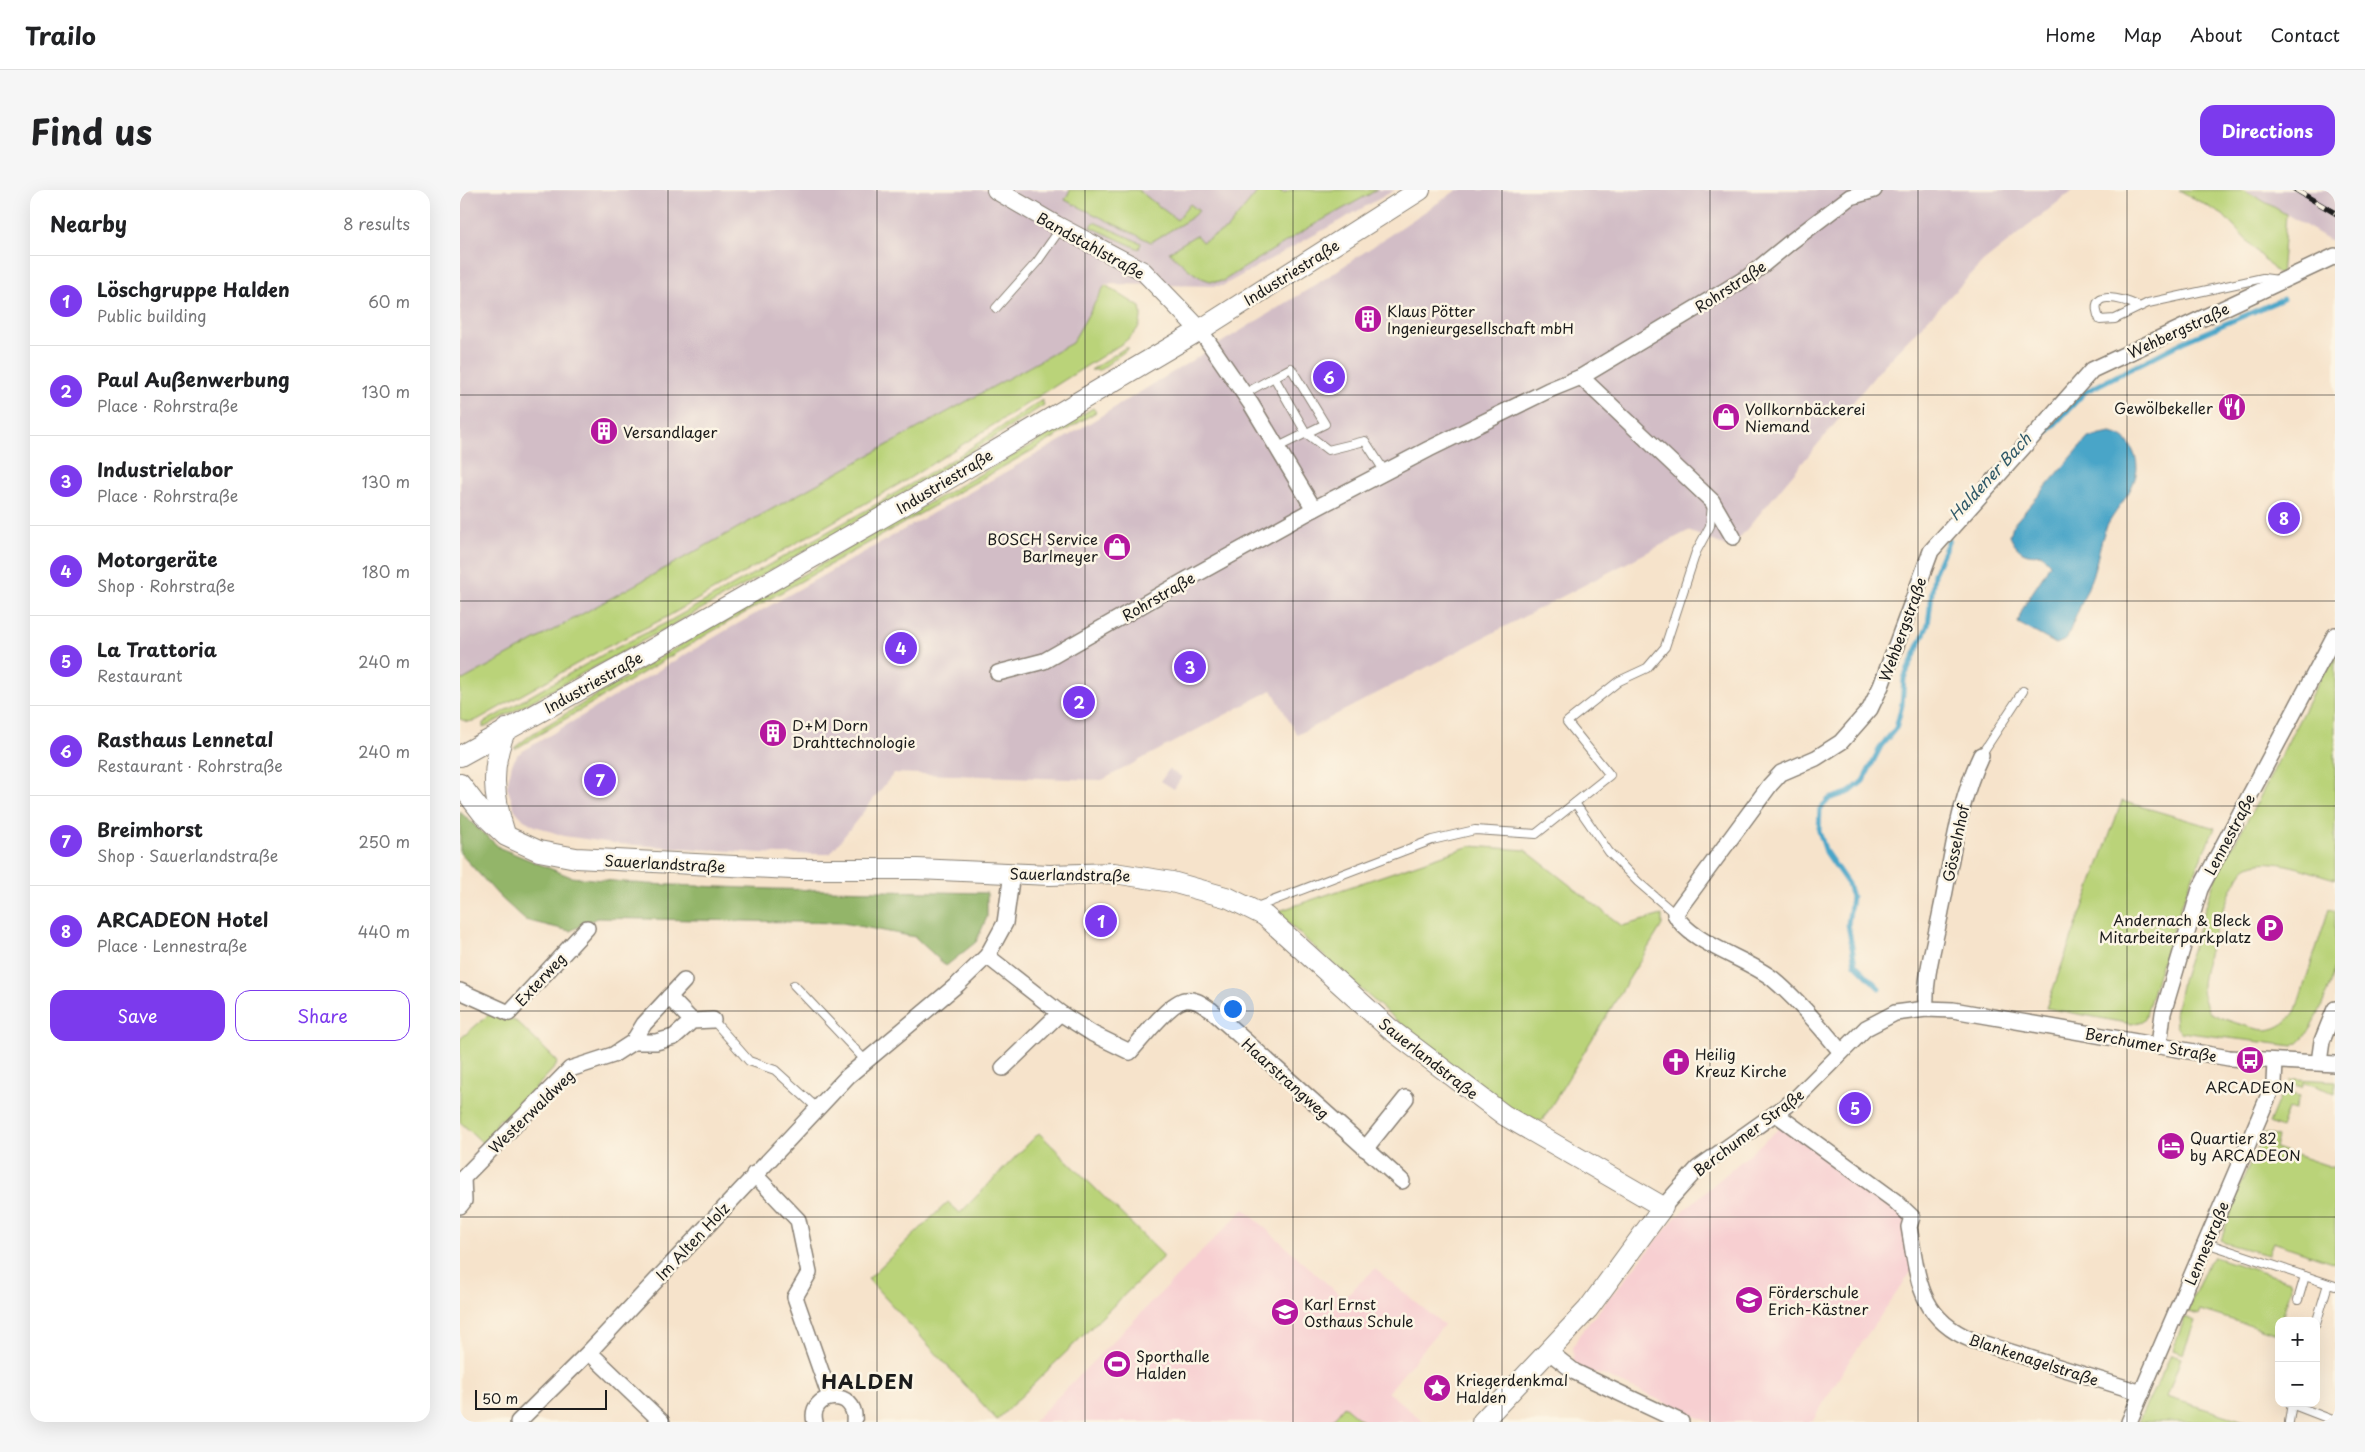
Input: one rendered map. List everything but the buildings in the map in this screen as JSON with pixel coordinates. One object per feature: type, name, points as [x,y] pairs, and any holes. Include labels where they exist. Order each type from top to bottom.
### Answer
[{"type":"main road","name":"Industriestraße","points":[[460,756],[910,502],[1200,330],[1420,190]]},
{"type":"main road","points":[[506,729],[497,759],[494,783],[498,812],[506,836]]},
{"type":"main road","name":"Sauerlandstraße","points":[[460,784],[482,814],[506,836],[539,851],[576,858],[792,869],[917,869],[1050,875],[1102,872],[1136,876],[1208,891],[1252,908],[1265,916],[1390,1029],[1504,1115],[1664,1207]]},
{"type":"main road","name":"Berchumer Straße","points":[[1482,1422],[1588,1309],[1664,1207]]},
{"type":"street","name":"Bandstahlstraße","points":[[996,190],[1061,228],[1143,271],[1200,330]]},
{"type":"street","name":"Rohrstraße","points":[[998,673],[1044,661],[1314,509],[1549,390],[1581,378],[1748,277],[1850,197],[1874,190]]},
{"type":"street","name":"Wehbergstraße","points":[[1675,914],[1766,790],[1781,773],[1816,758],[1841,742],[1870,708],[1881,686],[1916,586],[1931,551],[2092,370],[2335,256]]},
{"type":"street","points":[[1200,330],[1278,447],[1314,509]]},
{"type":"street","points":[[1581,378],[1712,501],[1733,537]]},
{"type":"street","name":"Lennestraße","points":[[2159,1046],[2163,1012],[2200,889],[2335,635]]},
{"type":"street","name":"Gösselnhof","points":[[1926,1009],[1928,977],[1952,858],[1967,790],[1981,755]]},
{"type":"street","name":"Im Alten Holz","points":[[518,1422],[589,1352],[754,1174],[865,1060],[958,984],[987,956],[1005,922],[1010,901],[1012,873]]},
{"type":"street","points":[[1675,914],[1680,923],[1697,936],[1771,978],[1814,1019],[1841,1052]]},
{"type":"street","name":"Exterweg","points":[[460,991],[509,1012],[587,928]]},
{"type":"street","name":"Haarstrangweg","points":[[987,956],[1060,1014],[1093,1034],[1130,1052],[1171,1008],[1185,1000],[1197,1001],[1211,1010],[1402,1181]]},
{"type":"street","name":"Westerwaldweg","points":[[460,1206],[464,1202],[463,1178],[570,1069],[613,1055],[633,1042],[644,1024],[684,981]]},
{"type":"street","points":[[669,997],[692,1021]]},
{"type":"street","name":"Berchumer Straße","points":[[1664,1207],[1698,1168],[1776,1114],[1817,1078],[1866,1028],[1880,1019],[1895,1013],[1926,1009],[1995,1016],[2229,1058],[2335,1064]]},
{"type":"street","points":[[2320,1062],[2322,1041],[2335,1009]]},
{"type":"street","points":[[1003,1068],[1060,1014]]},
{"type":"street","points":[[633,1042],[656,1042],[674,1037],[692,1021],[714,1020]]},
{"type":"street","name":"Lennestraße","points":[[2129,1422],[2274,1084],[2276,1062]]},
{"type":"street","points":[[1365,1149],[1406,1098]]},
{"type":"street","name":"Blankenagelstraße","points":[[1776,1114],[1896,1202],[1912,1217],[1909,1226],[1919,1284],[1932,1312],[1944,1324],[1956,1333],[1972,1340],[2142,1393]]},
{"type":"street","points":[[754,1174],[798,1220],[809,1273],[795,1296],[830,1397]]},
{"type":"street","points":[[1548,1351],[1575,1372],[1681,1422]]},
{"type":"street","points":[[589,1352],[662,1422]]},
{"type":"street","points":[[815,1422],[816,1407],[830,1397],[844,1400],[852,1407],[854,1422]]},
{"type":"lane","points":[[996,308],[1037,262],[1061,228]]},
{"type":"lane","points":[[2138,306],[2118,298],[2109,298],[2100,300],[2097,303],[2096,312],[2100,320],[2103,321],[2125,315],[2138,306],[2263,278],[2284,280]]},
{"type":"lane","points":[[1244,394],[1291,368],[1325,424],[1278,447]]},
{"type":"lane","points":[[1274,377],[1306,433],[1328,450],[1365,441],[1385,472]]},
{"type":"lane","points":[[1252,908],[1432,840],[1475,830],[1536,834],[1610,775],[1568,722],[1619,681],[1647,668],[1665,647],[1696,552],[1710,526],[1712,501]]},
{"type":"lane","name":"Gösselnhof","points":[[1981,755],[2023,691]]},
{"type":"lane","points":[[1575,803],[1610,852],[1638,882],[1675,914]]},
{"type":"lane","points":[[794,986],[865,1060]]},
{"type":"lane","points":[[714,1020],[749,1061],[775,1070],[817,1108]]},
{"type":"lane","points":[[2206,1243],[2332,1285],[2319,1317]]},
{"type":"lane","points":[[2298,1300],[2305,1276]]},
{"type":"lane","points":[[2290,1422],[2291,1407]]},
{"type":"lane","points":[[2299,1407],[2335,1421]]},
{"type":"shaded area","points":[[460,190],[1395,190],[1222,286],[1105,284],[1072,343],[463,681],[460,679]]},
{"type":"shaded area","points":[[1457,190],[2073,190],[1983,262],[1884,365],[1731,548],[1688,531],[1297,735],[1272,690],[1102,780],[894,773],[830,854],[779,854],[620,844],[564,836],[535,826],[524,820],[515,810],[507,787],[512,764],[518,754],[725,631],[1060,441],[1317,284]]},
{"type":"shaded area","points":[[2244,190],[2335,190],[2335,243],[2286,214]]},
{"type":"shaded area","points":[[1169,769],[1182,777],[1174,789],[1161,781]]},
{"type":"shaded area","name":"Förderschule Erich-Kästner","points":[[1782,1126],[1904,1211],[1916,1265],[1851,1358],[1812,1422],[1709,1422],[1603,1375],[1584,1370],[1574,1361],[1573,1347],[1579,1335],[1675,1218]]},
{"type":"shaded area","name":"Karl Ernst Osthaus Schule","points":[[1244,1209],[1343,1298],[1375,1269],[1444,1325],[1388,1392],[1424,1422],[1033,1422]]},
{"type":"green space","points":[[1070,190],[1138,190],[1177,220],[1190,204],[1199,211],[1188,220],[1151,242],[1065,200]]},
{"type":"green space","points":[[1259,190],[1277,190],[1284,193],[1290,190],[1377,190],[1308,228],[1223,281],[1207,280],[1200,277],[1169,252],[1196,235],[1202,242],[1227,229]]},
{"type":"green space","points":[[2179,190],[2244,190],[2286,214],[2281,277],[2223,215]]},
{"type":"green space","points":[[1094,222],[1141,243],[1139,249],[1091,227]]},
{"type":"green space","points":[[1105,285],[1140,307],[1140,324],[1132,336],[1123,343],[908,479],[665,618],[603,649],[477,720],[468,722],[460,719],[460,679],[463,680],[1072,343]]},
{"type":"green space","points":[[1125,348],[1129,348],[1100,370],[1091,370]]},
{"type":"green space","points":[[1042,400],[1044,405],[840,530],[716,601],[483,728],[483,723],[604,654],[666,623],[877,504],[957,457]]},
{"type":"green space","points":[[1093,408],[1096,412],[1045,443],[711,632],[514,748],[532,734],[726,618],[1030,446]]},
{"type":"green space","points":[[2335,649],[2335,879],[2280,864],[2258,863],[2249,866],[2234,886],[2218,923],[2206,963],[2202,990],[2209,1012],[2221,1017],[2246,1026],[2266,1030],[2284,1023],[2296,1010],[2329,909],[2335,911],[2335,962],[2326,996],[2307,1033],[2293,1046],[2181,1032],[2176,1026],[2175,1014],[2182,981],[2215,878],[2258,801]]},
{"type":"green space","points":[[2122,801],[2215,828],[2194,874],[2176,921],[2145,1018],[2132,1024],[2046,1008]]},
{"type":"green space","points":[[460,812],[500,848],[571,877],[646,884],[772,889],[987,893],[987,917],[976,942],[946,966],[915,937],[843,923],[597,918],[570,931],[525,920],[500,897],[460,853]]},
{"type":"green space","points":[[1470,846],[1525,850],[1622,926],[1662,915],[1662,925],[1542,1121],[1514,1110],[1487,1094],[1463,1076],[1418,1039],[1276,912]]},
{"type":"green space","points":[[492,1012],[517,1022],[557,1061],[556,1066],[504,1122],[501,1118],[494,1126],[498,1129],[484,1144],[460,1122],[460,1039]]},
{"type":"green space","points":[[2290,1080],[2335,1081],[2335,1093],[2304,1082],[2302,1087],[2294,1085]]},
{"type":"green space","points":[[2282,1092],[2300,1096],[2295,1110],[2288,1108],[2281,1128],[2269,1123]]},
{"type":"green space","points":[[1039,1133],[1164,1256],[997,1420],[868,1279],[948,1202],[960,1213]]},
{"type":"green space","points":[[2264,1133],[2278,1137],[2275,1148],[2335,1168],[2335,1263],[2273,1242],[2268,1255],[2225,1243],[2221,1240],[2240,1185]]},
{"type":"green space","points":[[2214,1257],[2290,1281],[2291,1288],[2282,1317],[2275,1317],[2275,1333],[2200,1310],[2198,1315],[2187,1311],[2209,1261]]},
{"type":"green space","points":[[2185,1317],[2195,1321],[2183,1354],[2173,1350]]},
{"type":"green space","points":[[2171,1355],[2181,1358],[2167,1397],[2247,1422],[2138,1422]]},
{"type":"green space","points":[[1344,1406],[1363,1422],[1331,1422]]},
{"type":"water","points":[[2110,433],[2124,439],[2133,451],[2137,462],[2134,482],[2105,530],[2091,580],[2066,640],[2056,644],[2018,623],[2023,608],[2050,564],[2041,554],[2030,554],[2018,549],[2010,536],[2013,525],[2088,438]]},
{"type":"waterway","name":"Haldener Bach","points":[[2037,443],[2085,392],[2183,342],[2283,299]]},
{"type":"waterway","name":"Haldener Bach","points":[[1879,988],[1855,964],[1848,924],[1852,897],[1848,884],[1826,852],[1819,831],[1820,809],[1829,799],[1850,792],[1863,781],[1881,746],[1896,728],[1902,705],[1904,678],[1928,625],[1934,574],[1949,540]]},
{"type":"railway","points":[[2296,190],[2335,213]]},
{"type":"place","name":"Klaus Pötter Ingenieurgesellschaft mbH","points":[[1368,319]]},
{"type":"place","name":"Rasthaus Lennetal","points":[[1329,377]]},
{"type":"place","name":"Gewölbekeller","points":[[2232,407]]},
{"type":"place","name":"Vollkornbäckerei Niemand","points":[[1726,417]]},
{"type":"place","name":"Versandlager","points":[[604,431]]},
{"type":"place","name":"ARCADEON Hotel","points":[[2284,518]]},
{"type":"place","name":"BOSCH Service Barlmeyer","points":[[1117,547]]},
{"type":"place","name":"Motorgeräte","points":[[901,648]]},
{"type":"place","name":"Industrielabor","points":[[1190,667]]},
{"type":"place","name":"Paul Außenwerbung","points":[[1079,702]]},
{"type":"place","name":"D+M Dorn Drahttechnologie","points":[[773,733]]},
{"type":"place","name":"Breimhorst","points":[[600,780]]},
{"type":"place","name":"Löschgruppe Halden","points":[[1101,921]]},
{"type":"place","name":"Andernach & Bleck Mitarbeiterparkplatz","points":[[2270,928]]},
{"type":"place","name":"ARCADEON","points":[[2250,1060]]},
{"type":"place","name":"Heilig Kreuz Kirche","points":[[1676,1062]]},
{"type":"place","name":"La Trattoria","points":[[1855,1108]]},
{"type":"place","name":"Quartier 82 by ARCADEON","points":[[2171,1146]]},
{"type":"place","name":"Förderschule Erich-Kästner","points":[[1749,1300]]},
{"type":"place","name":"Karl Ernst Osthaus Schule","points":[[1285,1312]]},
{"type":"place","name":"Sporthalle Halden","points":[[1117,1364]]},
{"type":"place","name":"Kriegerdenkmal Halden","points":[[1437,1388]]},
{"type":"district","name":"HALDEN","points":[[868,1381]]}]
